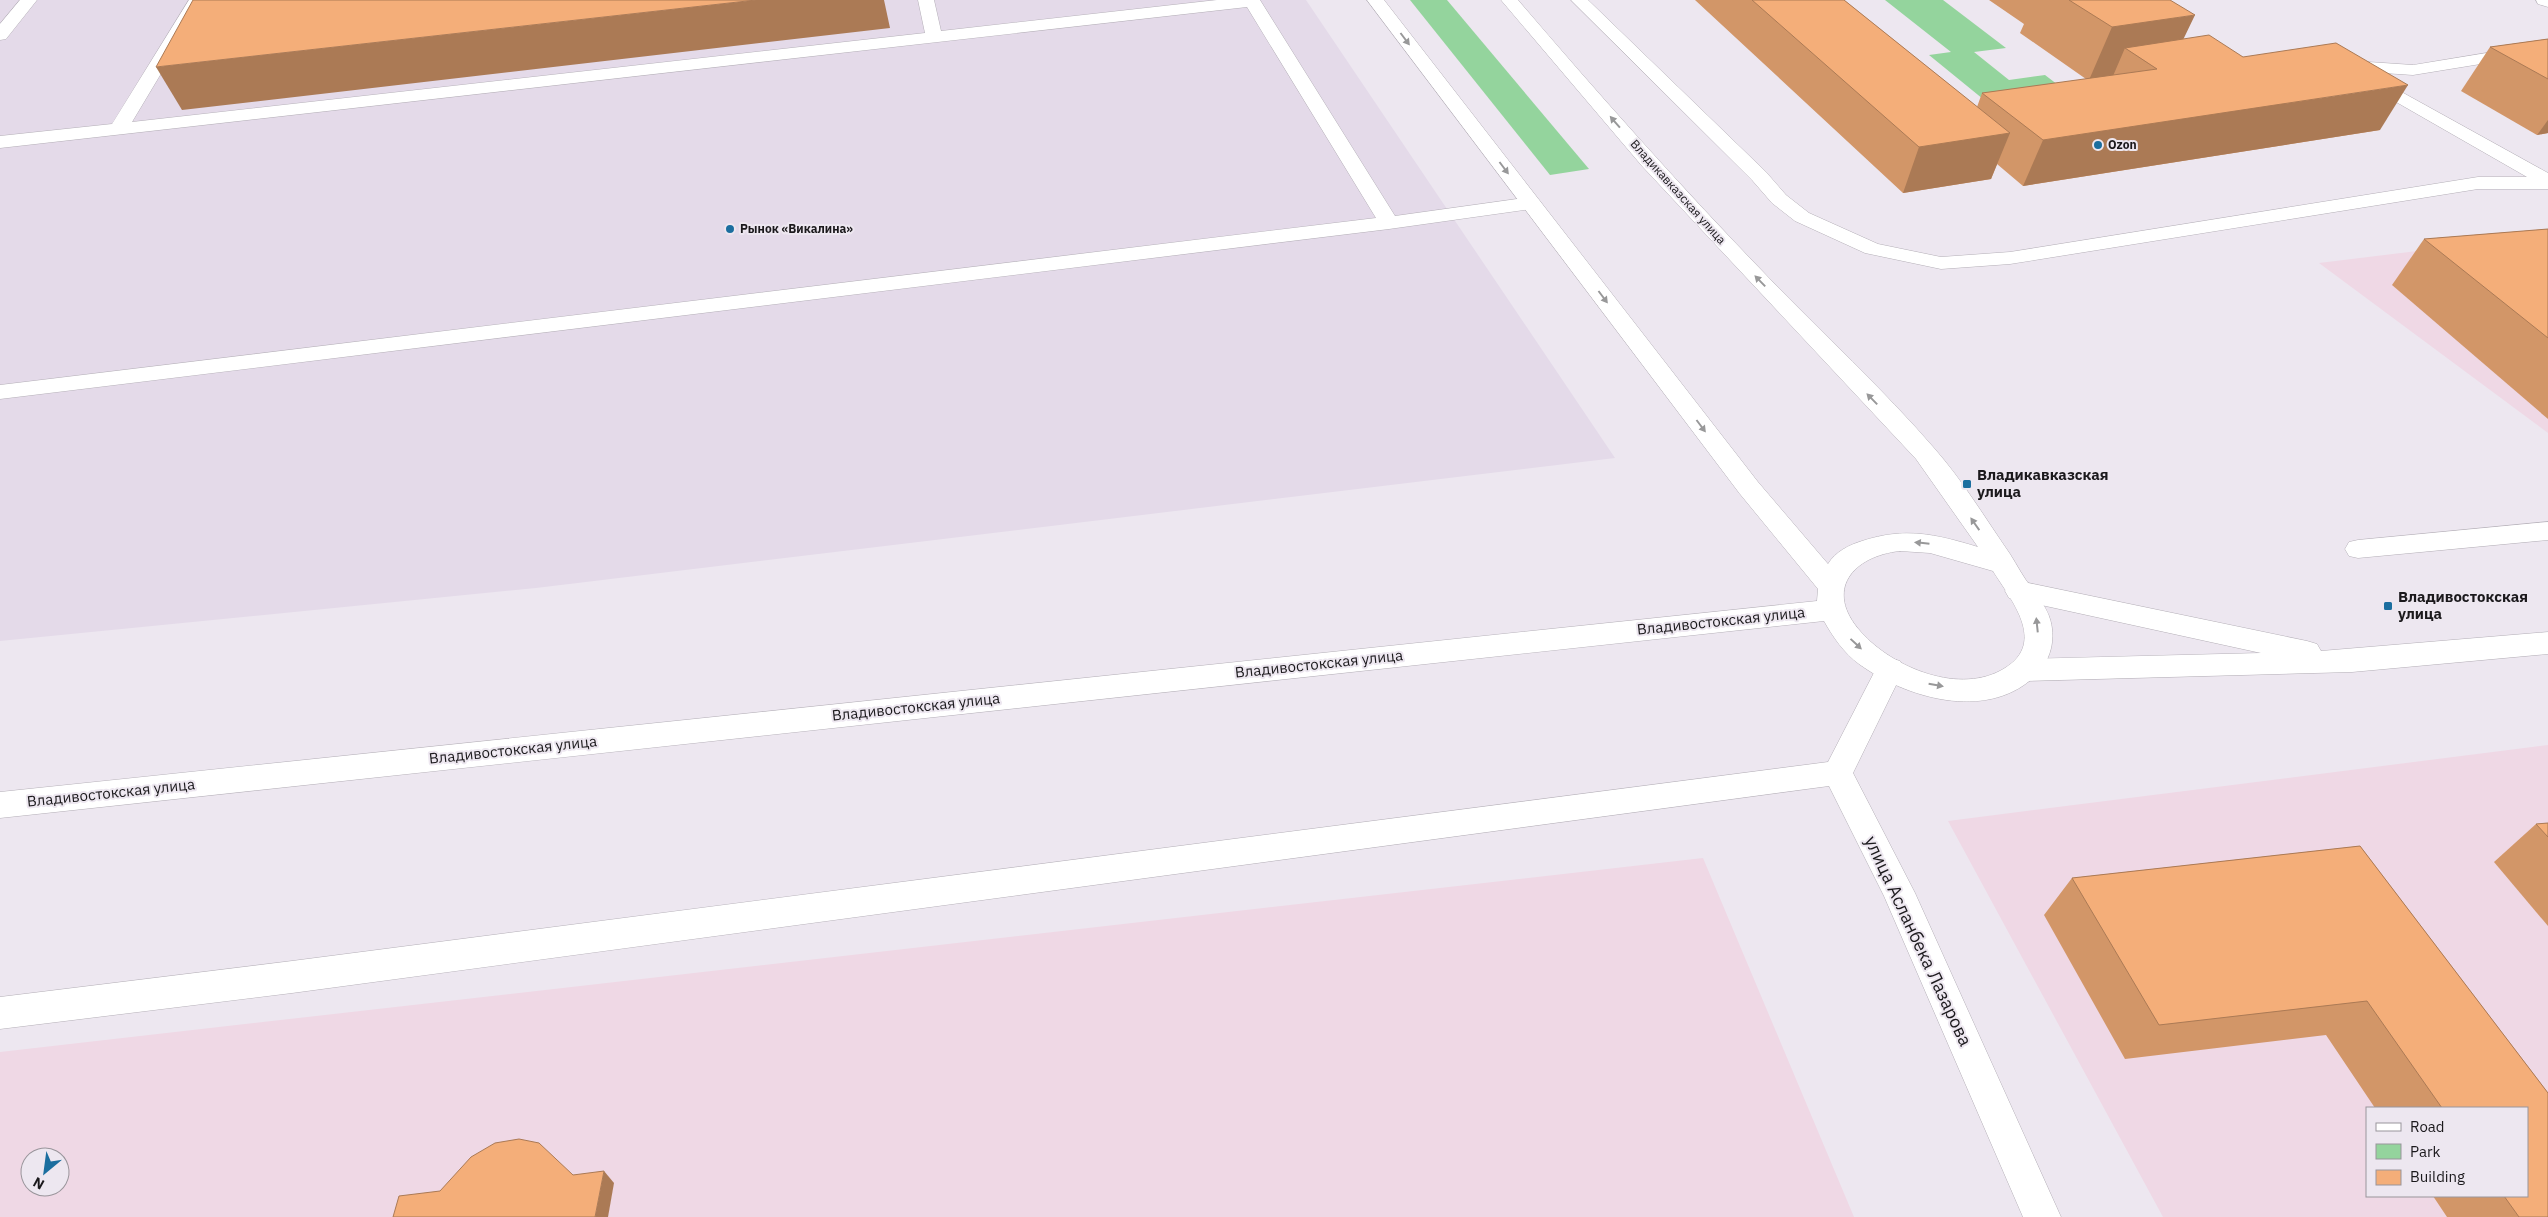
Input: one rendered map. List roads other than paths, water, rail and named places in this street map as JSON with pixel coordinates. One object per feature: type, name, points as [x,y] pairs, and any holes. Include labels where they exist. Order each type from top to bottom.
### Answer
[{"type":"main road","points":[[0,36],[29,0]]},
{"type":"main road","points":[[118,129],[197,0]]},
{"type":"main road","points":[[926,0],[934,37]]},
{"type":"main road","points":[[1376,0],[1831,597],[1845,634],[1872,659],[1890,669],[1930,685],[1967,690],[1995,686],[2027,670],[2352,661],[2548,643]]},
{"type":"main road","name":"Владикавказская улица","points":[[1509,0],[1668,184],[1934,464],[2003,564]]},
{"type":"main road","points":[[1579,0],[1759,176],[1779,199],[1802,217],[1872,249],[1941,263],[2010,258],[2478,183],[2548,182]]},
{"type":"main road","points":[[2544,0],[2548,2]]},
{"type":"main road","points":[[0,142],[1251,1],[1388,223]]},
{"type":"main road","points":[[0,16],[17,14]]},
{"type":"main road","points":[[2326,64],[2413,70],[2548,48]]},
{"type":"main road","points":[[2345,65],[2548,182]]},
{"type":"main road","points":[[0,392],[1388,223],[1531,203]]},
{"type":"main road","points":[[2358,549],[2548,531]]},
{"type":"main road","points":[[1831,597],[1841,563],[1858,550],[1890,542],[1930,544],[2003,564],[2036,616],[2039,648],[2027,670]]},
{"type":"main road","points":[[2019,591],[2352,661]]},
{"type":"main road","name":"Владивостокская улица","points":[[0,806],[1831,597]]},
{"type":"main road","points":[[0,1013],[292,977],[1838,773],[1890,669]]},
{"type":"main road","name":"улица Асланбека Лазарова","points":[[1838,773],[1898,893],[2042,1217]]},
{"type":"place","name":"Ozon","points":[[2098,145]]},
{"type":"place","name":"Рынок «Викалина»","points":[[730,229]]},
{"type":"place","name":"Владикавказская улица","points":[[1967,484]]},
{"type":"place","name":"Владивостокская улица","points":[[2388,606]]}]
